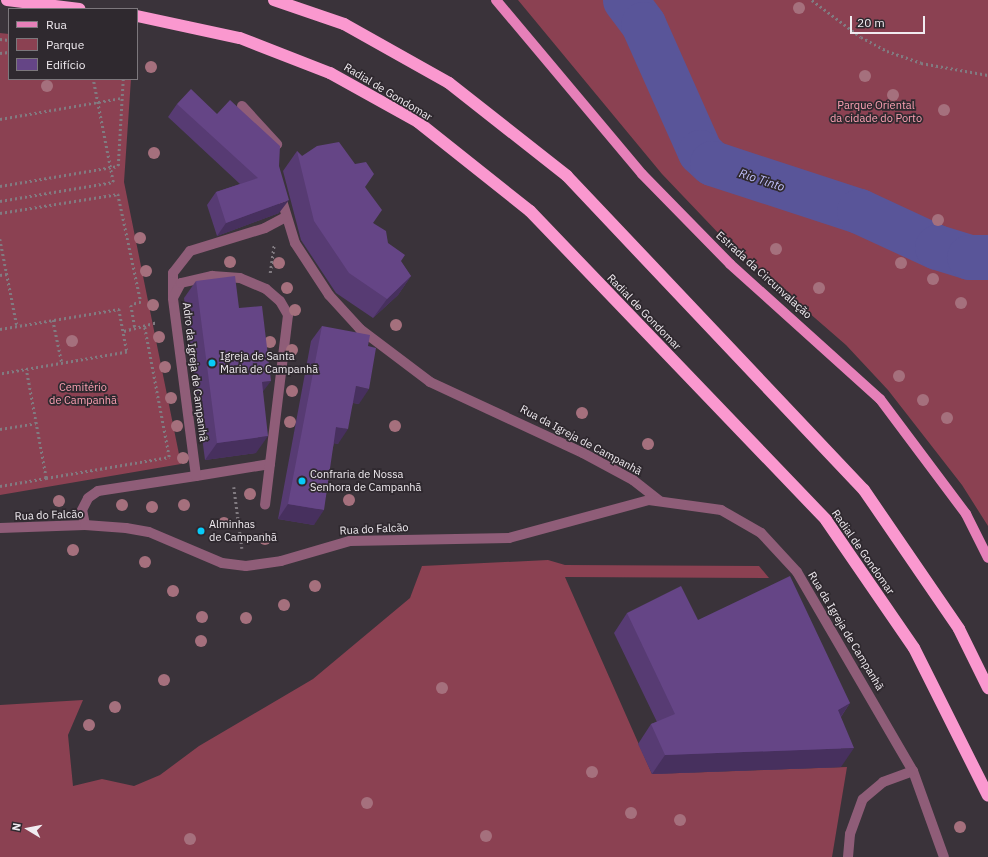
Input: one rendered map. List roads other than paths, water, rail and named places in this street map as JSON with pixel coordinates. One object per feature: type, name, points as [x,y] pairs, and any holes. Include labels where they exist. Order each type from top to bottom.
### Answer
[{"type":"highway","points":[[7,0],[71,8]]},
{"type":"highway","points":[[274,0],[344,24],[449,83],[567,176],[864,490],[959,629],[988,688]]},
{"type":"highway","name":"Radial de Gondomar","points":[[138,16],[240,38],[330,73],[418,122],[530,211],[826,520],[914,648],[988,796]]},
{"type":"main road","name":"Estrada da Circunvalação","points":[[496,0],[642,174],[730,264],[816,337],[880,399],[966,514],[988,558]]},
{"type":"street","points":[[242,106],[279,146],[278,158]]},
{"type":"street","name":"Rua da Igreja de Campanhã","points":[[278,184],[286,217],[295,243],[329,296],[360,329],[412,369],[430,382],[497,410],[590,457],[633,480],[659,500],[721,510],[742,519],[780,549],[837,636],[912,771],[944,857]]},
{"type":"street","points":[[173,298],[174,273],[190,251],[265,228],[286,217]]},
{"type":"street","name":"Adro da Igreja de Campanhã","points":[[196,476],[173,298],[181,283],[212,276],[231,277],[266,288],[286,309],[288,320],[265,505]]},
{"type":"street","points":[[85,525],[82,510],[88,498],[98,491],[270,464]]},
{"type":"street","name":"Rua do Falcão","points":[[0,528],[85,525],[149,532],[211,559],[246,566],[281,561],[350,541],[509,538],[622,506],[659,500]]},
{"type":"street","points":[[848,857],[850,834],[863,799],[884,782],[912,771]]},
{"type":"waterway","name":"Rio Tinto","points":[[625,0],[643,24],[700,152],[712,163],[859,211],[937,247],[969,257],[988,257]]},
{"type":"place","name":"Igreja de Santa Maria de Campanhã","points":[[212,363]]},
{"type":"place","name":"Confraria de Nossa Senhora de Campanhã","points":[[302,481]]},
{"type":"place","name":"Alminhas de Campanhã","points":[[201,531]]},
{"type":"park label","name":"Parque Oriental da cidade do Porto","points":[[876,112]]},
{"type":"park label","name":"Cemitério de Campanhã","points":[[83,394]]}]
